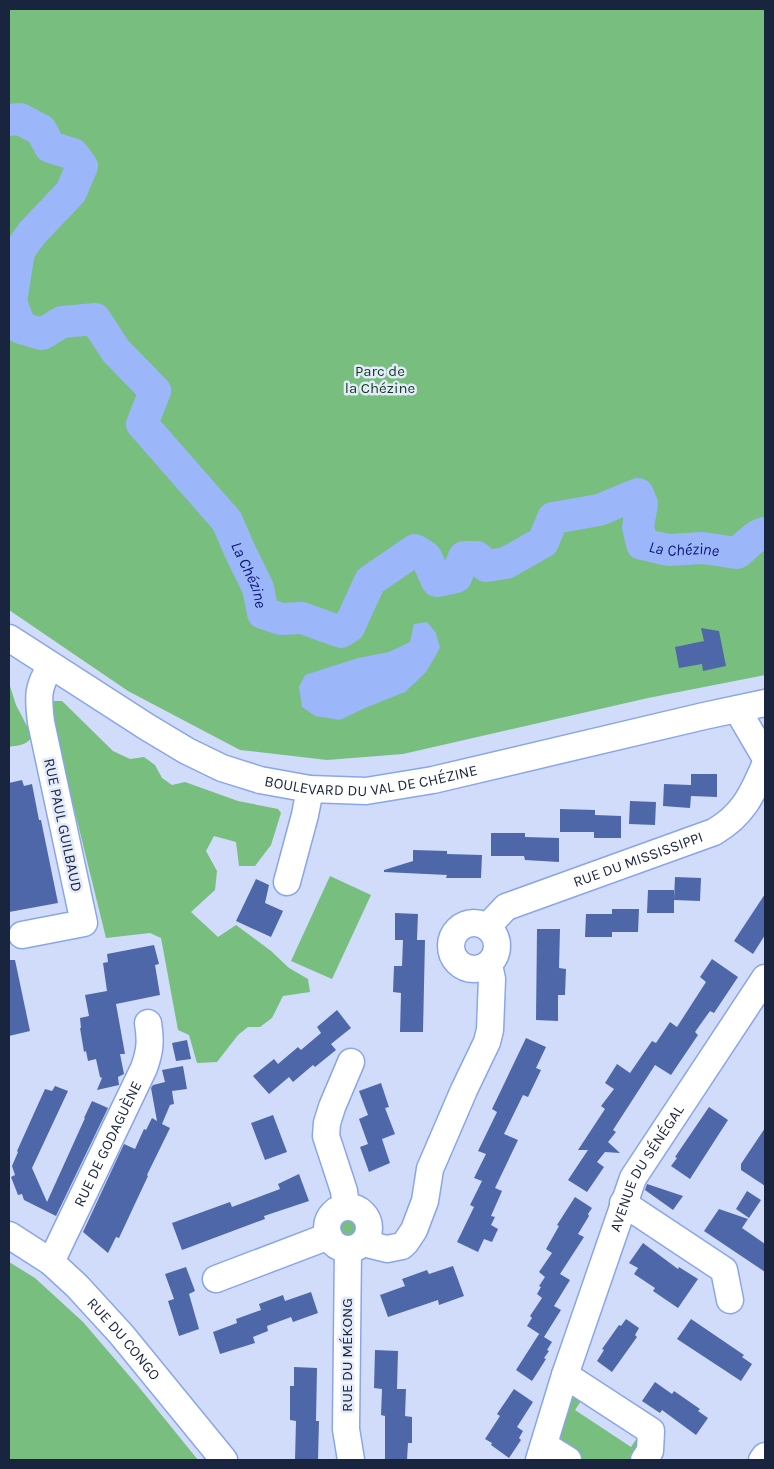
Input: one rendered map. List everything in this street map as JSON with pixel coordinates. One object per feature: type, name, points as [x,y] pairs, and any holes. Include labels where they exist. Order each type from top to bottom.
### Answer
[{"type":"street","name":"BOULEVARD DU VAL DE CHÉZINE","points":[[9,638],[187,751],[222,768],[260,780],[310,789],[366,791],[433,780],[765,703]]},
{"type":"street","name":"RUE PAUL GUILBAUD","points":[[22,935],[84,923],[41,722],[40,685],[51,666]]},
{"type":"street","points":[[737,709],[765,757]]},
{"type":"street","name":"RUE DU MISSISSIPPI","points":[[487,927],[506,907],[714,832],[726,825],[740,812],[758,782],[765,765]]},
{"type":"street","points":[[286,882],[305,815],[310,789]]},
{"type":"street","points":[[474,923],[487,927],[493,932],[497,940],[497,950],[493,961],[488,965],[478,970],[471,970],[460,965],[455,960],[451,953],[451,942],[455,932],[466,924],[474,923]]},
{"type":"street","points":[[216,1279],[347,1243],[367,1238],[369,1232],[368,1219],[358,1209],[346,1207],[339,1209],[330,1217],[328,1230],[347,1243],[387,1249],[402,1246],[406,1242],[414,1230],[425,1201],[430,1169],[464,1090],[488,1042],[492,979],[488,965]]},
{"type":"street","name":"AVENUE DU SÉNÉGAL","points":[[568,1460],[541,1453],[565,1375],[632,1178],[765,978]]},
{"type":"street","name":"RUE DE GODAGUÈNE","points":[[51,1262],[144,1068],[151,1041],[148,1023]]},
{"type":"street","points":[[346,1207],[344,1191],[326,1136],[327,1123],[332,1106],[351,1062]]},
{"type":"street","points":[[623,1203],[724,1270],[730,1300]]},
{"type":"street","name":"RUE DU CONGO","points":[[9,1235],[51,1262],[77,1286],[121,1334],[224,1460]]},
{"type":"street","name":"RUE DU MÉKONG","points":[[347,1243],[346,1429],[351,1460]]},
{"type":"street","points":[[565,1375],[650,1431],[650,1451],[644,1460]]},
{"type":"street","points":[[762,1460],[765,1456]]},
{"type":"green space","name":"Parc de la Chézine","points":[[9,9],[765,9],[765,675],[648,698],[403,754],[327,760],[240,750],[128,691],[9,610]]},
{"type":"green space","points":[[9,683],[16,705],[31,738],[24,744],[9,747]]},
{"type":"green space","points":[[54,701],[62,701],[113,751],[130,759],[144,757],[155,765],[162,778],[172,785],[185,782],[238,801],[278,809],[281,813],[271,845],[255,866],[239,866],[236,842],[214,836],[206,851],[217,871],[215,890],[191,912],[218,937],[236,925],[271,951],[289,968],[308,979],[310,992],[283,996],[272,1018],[260,1027],[248,1027],[238,1035],[217,1062],[197,1063],[189,1035],[178,1030],[161,938],[150,933],[106,938],[49,712]]},
{"type":"green space","points":[[330,876],[371,895],[332,979],[291,961]]},
{"type":"green space","points":[[349,1214],[358,1218],[362,1227],[358,1236],[349,1240],[340,1236],[336,1227],[340,1218]]},
{"type":"green space","points":[[9,1262],[35,1278],[83,1322],[198,1460],[9,1460]]},
{"type":"green space","points":[[579,1396],[583,1398],[575,1410],[631,1447],[639,1435],[641,1437],[634,1460],[587,1460],[579,1457],[566,1447],[560,1434],[571,1399]]},
{"type":"water","points":[[427,622],[436,633],[440,648],[426,672],[405,692],[340,720],[315,716],[302,707],[299,687],[305,675],[358,658],[389,652],[410,642],[414,624]]},
{"type":"building","points":[[701,628],[719,631],[726,666],[703,671],[702,664],[679,668],[675,647],[704,641]]},
{"type":"building","points":[[691,774],[717,774],[717,797],[691,796],[690,808],[663,806],[664,784],[691,785]]},
{"type":"building","points":[[22,780],[24,786],[32,784],[58,903],[9,912],[9,783]]},
{"type":"building","points":[[630,801],[656,802],[655,825],[629,824]]},
{"type":"building","points":[[560,809],[595,810],[595,815],[621,816],[621,838],[594,838],[594,832],[560,832]]},
{"type":"building","points":[[491,833],[525,833],[525,837],[559,838],[559,862],[525,860],[524,856],[491,856]]},
{"type":"building","points":[[413,850],[447,851],[447,854],[482,855],[481,878],[446,878],[447,875],[384,872],[384,870],[413,861]]},
{"type":"building","points":[[675,877],[701,878],[700,901],[674,900]]},
{"type":"building","points":[[256,879],[269,885],[265,903],[283,911],[271,937],[236,921]]},
{"type":"building","points":[[648,890],[674,890],[674,913],[647,913]]},
{"type":"building","points":[[765,894],[765,935],[753,954],[734,941]]},
{"type":"building","points":[[612,909],[639,909],[638,932],[612,932],[612,937],[585,937],[586,914],[612,914]]},
{"type":"building","points":[[395,913],[418,914],[417,940],[425,940],[423,1032],[400,1032],[401,993],[393,992],[394,966],[402,966],[403,940],[395,940]]},
{"type":"building","points":[[537,929],[560,929],[559,968],[566,969],[565,995],[558,995],[558,1021],[536,1020]]},
{"type":"building","points":[[154,945],[159,964],[155,965],[160,995],[116,1004],[125,1054],[120,1054],[124,1074],[118,1077],[119,1085],[97,1090],[102,1078],[100,1077],[96,1059],[88,1061],[86,1051],[84,1052],[80,1028],[80,1018],[89,1016],[85,995],[107,991],[103,963],[108,962],[107,954]]},
{"type":"building","points":[[712,959],[738,977],[714,1013],[710,1011],[695,1032],[698,1035],[671,1075],[655,1065],[613,1130],[616,1132],[608,1142],[620,1153],[605,1152],[597,1162],[604,1167],[587,1192],[568,1180],[588,1150],[578,1150],[605,1109],[601,1106],[614,1089],[605,1083],[617,1064],[630,1073],[652,1041],[656,1043],[670,1022],[677,1027],[706,982],[700,977]]},
{"type":"building","points":[[9,960],[15,960],[30,1031],[9,1036]]},
{"type":"building","points":[[337,1010],[351,1028],[331,1044],[336,1050],[315,1067],[313,1065],[293,1082],[289,1077],[269,1094],[253,1076],[274,1059],[278,1064],[298,1047],[301,1050],[321,1033],[317,1027]]},
{"type":"building","points":[[526,1038],[546,1047],[536,1068],[541,1070],[528,1097],[523,1095],[504,1134],[518,1140],[495,1188],[502,1191],[491,1216],[495,1217],[491,1225],[498,1229],[492,1242],[484,1239],[478,1252],[457,1242],[474,1207],[470,1205],[482,1181],[474,1178],[486,1154],[478,1151],[497,1112],[492,1109]]},
{"type":"building","points":[[187,1040],[191,1059],[176,1061],[172,1043]]},
{"type":"building","points":[[183,1066],[187,1089],[172,1091],[174,1104],[170,1105],[162,1124],[170,1128],[119,1238],[116,1237],[108,1253],[83,1232],[124,1144],[135,1149],[144,1129],[146,1130],[152,1118],[157,1121],[151,1088],[153,1085],[165,1082],[162,1070]]},
{"type":"building","points":[[381,1083],[389,1107],[385,1108],[395,1134],[382,1139],[390,1163],[369,1172],[360,1147],[368,1144],[359,1119],[368,1115],[359,1091]]},
{"type":"building","points":[[55,1086],[68,1091],[32,1168],[47,1202],[92,1101],[108,1108],[56,1216],[24,1200],[22,1194],[18,1195],[11,1177],[15,1175],[12,1166],[17,1151],[45,1089],[52,1091]]},
{"type":"building","points":[[709,1107],[728,1120],[690,1179],[671,1166],[677,1158],[675,1157]]},
{"type":"building","points":[[273,1115],[287,1152],[265,1160],[251,1123]]},
{"type":"building","points":[[765,1128],[765,1186],[741,1170],[741,1164]]},
{"type":"building","points":[[299,1174],[309,1201],[264,1216],[265,1219],[182,1250],[172,1223],[230,1202],[232,1207],[280,1189],[278,1184]]},
{"type":"building","points":[[647,1184],[683,1196],[673,1210],[645,1190]]},
{"type":"building","points":[[747,1191],[761,1200],[749,1218],[736,1209]]},
{"type":"building","points":[[575,1197],[592,1208],[578,1234],[584,1237],[560,1274],[570,1280],[554,1306],[561,1310],[544,1337],[552,1342],[544,1358],[546,1359],[532,1381],[516,1370],[539,1334],[541,1335],[527,1326],[532,1318],[530,1316],[542,1298],[537,1294],[541,1287],[539,1286],[545,1277],[539,1272],[552,1253],[546,1249],[559,1226],[557,1225]]},
{"type":"building","points":[[719,1209],[748,1219],[742,1228],[765,1244],[765,1272],[704,1231]]},
{"type":"building","points":[[643,1243],[678,1269],[679,1267],[698,1279],[678,1308],[653,1291],[655,1288],[634,1274],[638,1268],[629,1263]]},
{"type":"building","points":[[453,1266],[464,1296],[439,1305],[438,1300],[388,1317],[380,1295],[405,1286],[402,1279],[427,1270],[429,1274]]},
{"type":"building","points":[[186,1267],[195,1291],[189,1294],[199,1329],[179,1336],[168,1301],[174,1299],[165,1274]]},
{"type":"building","points":[[311,1292],[318,1313],[293,1322],[291,1317],[267,1326],[268,1331],[253,1337],[255,1343],[220,1354],[213,1332],[237,1323],[236,1319],[261,1310],[259,1304],[283,1295],[285,1301]]},
{"type":"building","points":[[626,1319],[639,1328],[635,1335],[637,1337],[612,1372],[597,1361],[604,1350],[602,1349],[619,1325],[621,1326]]},
{"type":"building","points":[[691,1319],[744,1355],[742,1357],[752,1364],[741,1381],[677,1339]]},
{"type":"building","points":[[375,1350],[398,1351],[397,1389],[406,1389],[405,1416],[412,1417],[412,1443],[408,1443],[407,1460],[385,1460],[385,1416],[381,1415],[382,1389],[374,1388]]},
{"type":"building","points":[[294,1367],[317,1368],[316,1421],[319,1421],[318,1460],[295,1460],[296,1421],[290,1420],[290,1386],[294,1386]]},
{"type":"building","points":[[655,1382],[672,1394],[674,1391],[700,1409],[698,1411],[708,1418],[696,1435],[662,1410],[660,1413],[642,1401]]},
{"type":"building","points":[[514,1389],[533,1402],[517,1427],[523,1431],[519,1438],[521,1440],[509,1458],[485,1439],[500,1416],[497,1414]]},
{"type":"waterway","name":"La Chézine","points":[[9,120],[20,119],[41,130],[50,147],[73,154],[82,166],[71,192],[32,233],[19,251],[11,302],[21,328],[42,334],[62,322],[95,319],[116,351],[155,391],[142,424],[227,521],[258,588],[263,613],[281,619],[302,618],[341,632],[349,627],[370,581],[415,550],[426,557],[437,581],[456,577],[464,557],[477,557],[486,566],[506,563],[543,542],[553,518],[599,510],[638,494],[642,504],[638,527],[642,544],[668,550],[703,548],[737,553],[754,538],[765,533]]}]
